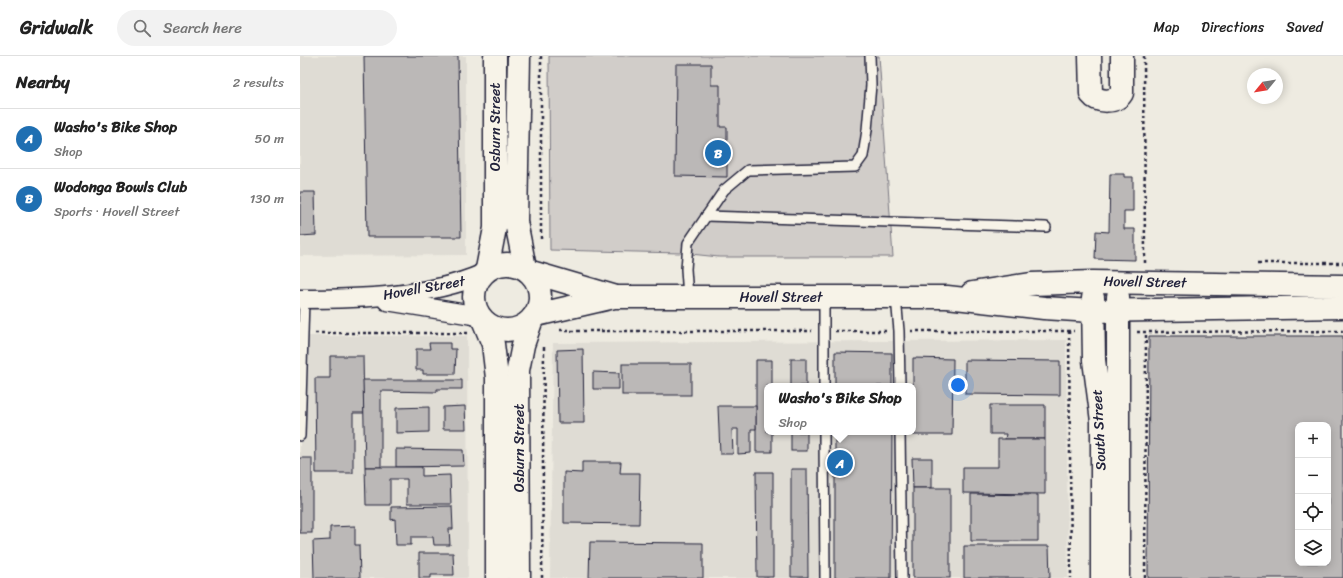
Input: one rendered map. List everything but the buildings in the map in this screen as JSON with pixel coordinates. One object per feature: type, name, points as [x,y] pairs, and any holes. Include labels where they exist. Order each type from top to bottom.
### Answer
[{"type":"street","name":"Osburn Street","points":[[485,272],[495,228],[495,56]]},
{"type":"street","name":"Osburn Street","points":[[519,56],[516,222],[526,269]]},
{"type":"street","points":[[1090,56],[1091,94],[1095,99],[1108,101],[1120,96],[1122,89],[1122,56]]},
{"type":"street","points":[[503,263],[513,263],[526,269],[536,281],[539,291],[540,304],[534,318],[521,326],[507,330],[478,324],[473,291],[477,281],[485,272],[503,263]]},
{"type":"street","name":"Hovell Street","points":[[526,269],[614,297]]},
{"type":"street","name":"Hovell Street","points":[[302,299],[365,298],[451,286],[485,272]]},
{"type":"street","name":"Hovell Street","points":[[947,297],[1030,284],[1093,282],[1343,286]]},
{"type":"street","name":"South Street","points":[[1093,282],[1094,360],[1102,421],[1102,578]]},
{"type":"street","name":"South Street","points":[[1117,282],[1118,578]]},
{"type":"street","name":"Hovell Street","points":[[534,318],[614,297],[947,297],[1044,308],[1093,322],[1118,311],[1343,307]]},
{"type":"street","name":"Hovell Street","points":[[365,298],[478,324]]},
{"type":"street","name":"Osburn Street","points":[[519,578],[518,370],[523,345],[534,318]]},
{"type":"street","name":"Osburn Street","points":[[478,324],[493,344],[497,378],[496,578]]},
{"type":"lane","points":[[688,298],[686,269],[688,243],[724,190],[748,170],[855,167],[863,156],[867,130],[871,85],[870,56]]},
{"type":"lane","points":[[706,216],[1046,227]]},
{"type":"lane","points":[[824,297],[824,383]]},
{"type":"lane","points":[[896,297],[899,331],[900,383]]},
{"type":"lane","points":[[300,436],[304,333],[302,299]]},
{"type":"lane","points":[[824,435],[825,578]]},
{"type":"lane","points":[[900,435],[902,578]]},
{"type":"path","points":[[1144,56],[1144,264],[1152,264]]},
{"type":"path","points":[[1255,263],[1343,263]]},
{"type":"path","points":[[571,331],[1069,331],[1093,322]]},
{"type":"path","points":[[304,333],[478,324]]},
{"type":"path","points":[[1069,331],[1071,578]]},
{"type":"path","points":[[1118,332],[1343,331]]},
{"type":"path","points":[[1145,578],[1146,332]]},
{"type":"shaded area","points":[[300,56],[466,56],[466,255],[300,256]]},
{"type":"shaded area","points":[[549,56],[879,56],[893,257],[719,257],[681,253],[550,250]]},
{"type":"shaded area","points":[[300,336],[467,336],[468,578],[300,578]]},
{"type":"shaded area","points":[[1066,340],[1068,578],[550,578],[553,343]]},
{"type":"place","name":"Wodonga Bowls Club","points":[[718,153]]},
{"type":"place","name":"Washo's Bike Shop","points":[[840,463]]}]
